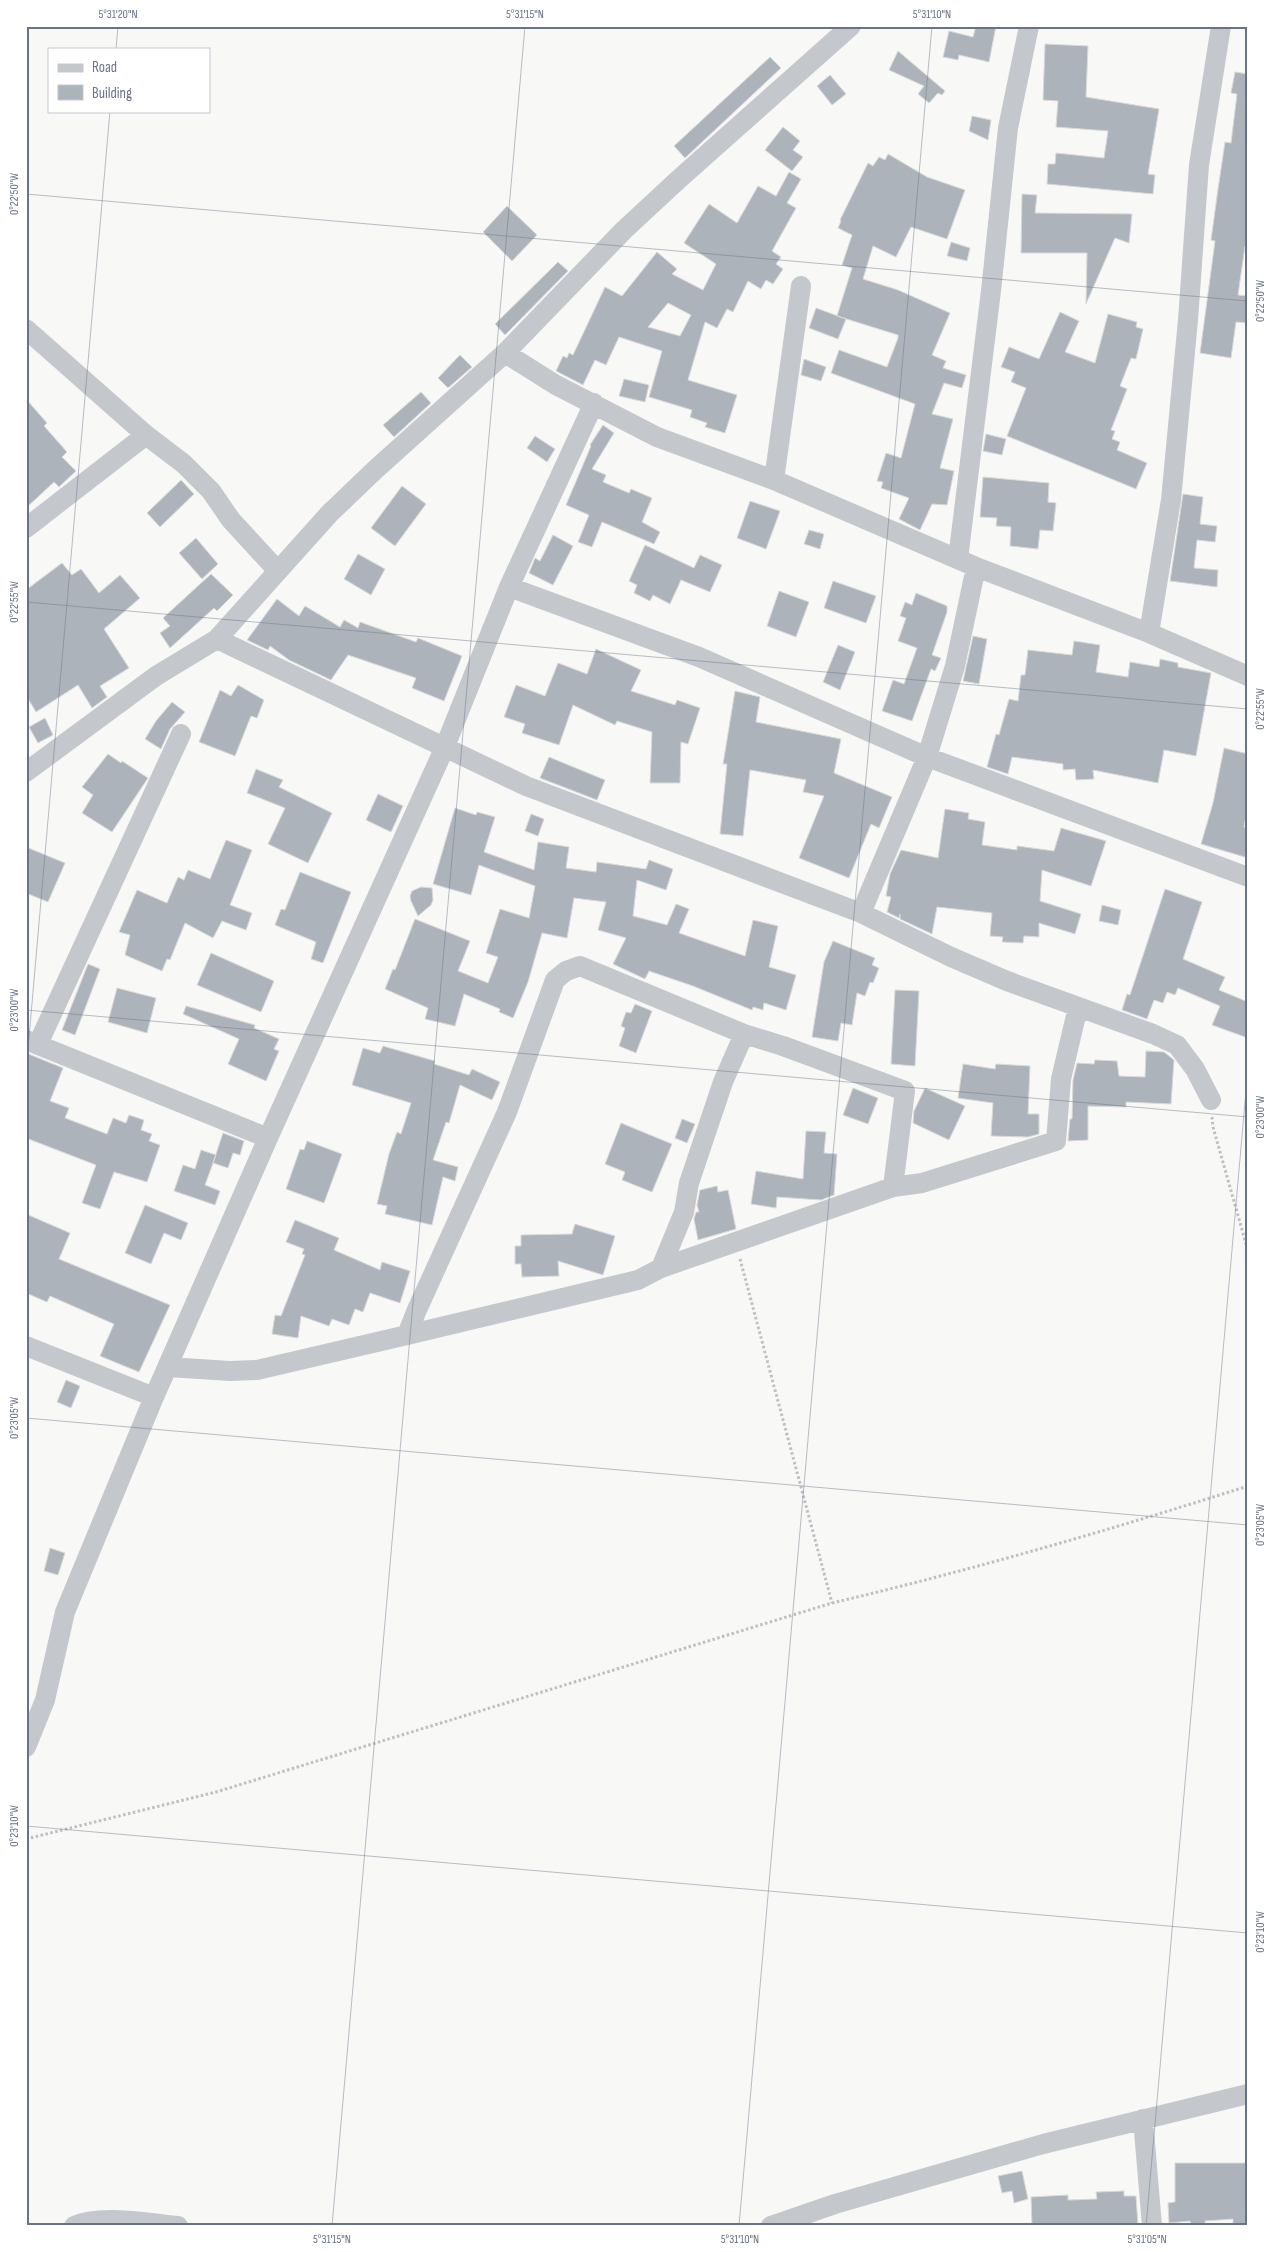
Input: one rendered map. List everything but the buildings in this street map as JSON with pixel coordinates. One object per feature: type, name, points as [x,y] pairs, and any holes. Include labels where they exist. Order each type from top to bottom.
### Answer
[{"type":"street","points":[[26,772],[156,676],[218,639],[330,514],[376,469],[505,353],[624,230],[851,26]]},
{"type":"street","points":[[861,913],[927,757],[955,666],[967,563],[1008,128],[1029,26]]},
{"type":"street","points":[[1148,633],[1171,500],[1188,320],[1199,164],[1221,26]]},
{"type":"street","points":[[774,480],[801,286]]},
{"type":"street","points":[[26,329],[146,435],[184,464],[211,491],[231,520],[278,572]]},
{"type":"street","points":[[505,353],[556,385],[657,437],[774,480],[967,563],[1148,633],[1248,676]]},
{"type":"street","points":[[26,1748],[45,1700],[65,1612],[154,1398],[268,1138],[444,749],[509,587],[594,403]]},
{"type":"street","points":[[26,528],[146,435]]},
{"type":"street","points":[[509,587],[699,657],[927,757],[1248,877]]},
{"type":"street","points":[[218,639],[444,749],[526,786],[861,913],[991,974],[1153,1034],[1177,1045],[1195,1069],[1211,1100]]},
{"type":"street","points":[[181,734],[32,1042],[268,1138]]},
{"type":"street","points":[[407,1335],[507,1112],[555,980],[566,971],[580,966],[744,1034],[783,1046],[905,1091],[893,1187]]},
{"type":"street","points":[[168,1367],[230,1371],[257,1370],[638,1280],[661,1268],[893,1187],[922,1183],[1056,1141],[1062,1079],[1078,1007]]},
{"type":"street","points":[[661,1268],[684,1212],[689,1183],[723,1082],[744,1034]]},
{"type":"street","points":[[26,1346],[154,1398]]},
{"type":"street","points":[[771,2226],[797,2221],[1043,2144],[1248,2094]]},
{"type":"street","points":[[1143,2119],[1152,2226]]},
{"type":"street","points":[[74,2226],[84,2221],[178,2226]]},
{"type":"path","points":[[1211,1100],[1213,1128],[1248,1251]]},
{"type":"path","points":[[736,1242],[832,1603]]},
{"type":"path","points":[[26,1839],[216,1792],[832,1603],[1105,1532],[1248,1486]]}]
